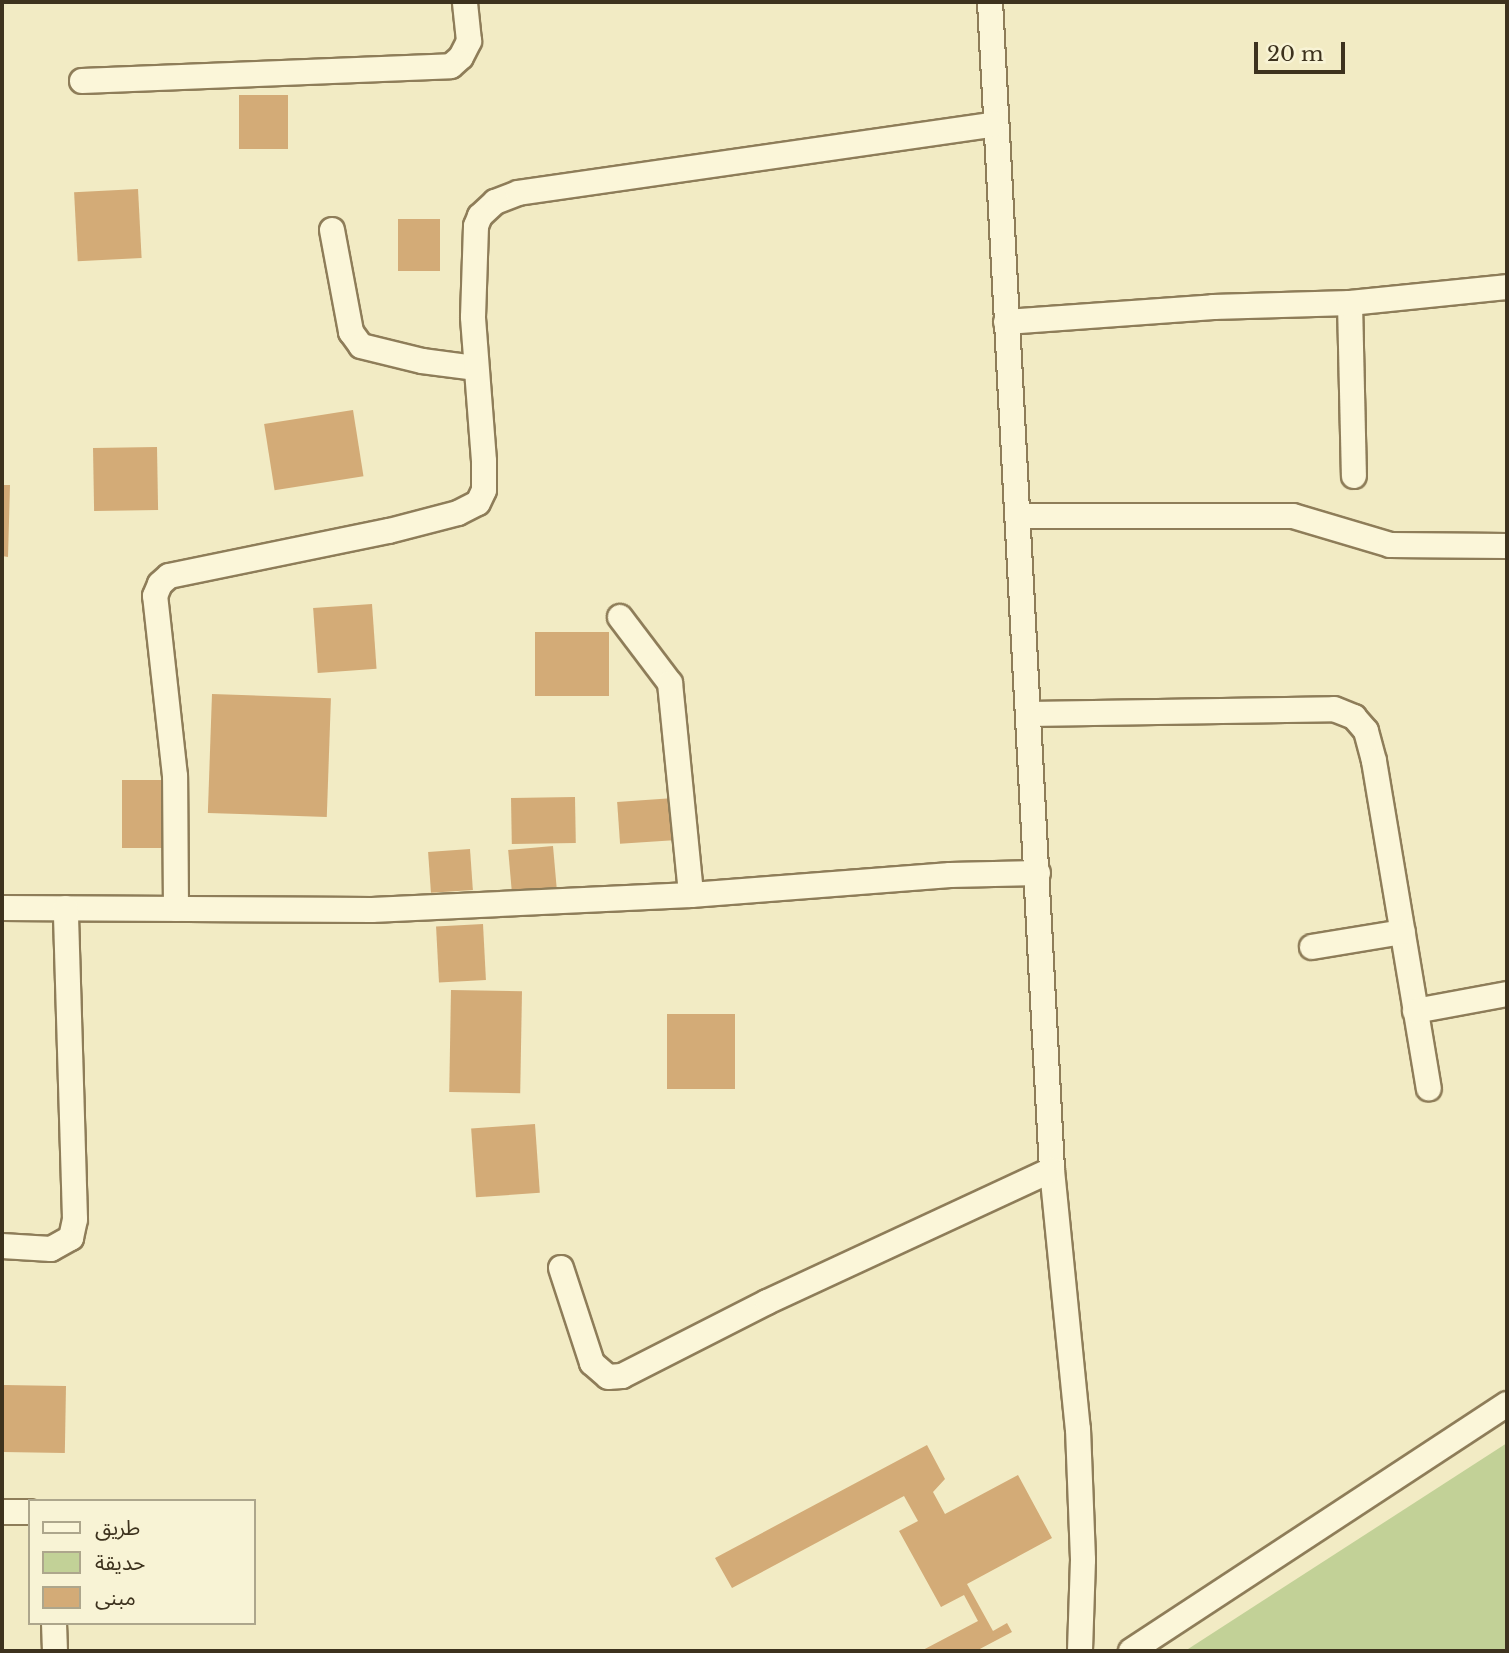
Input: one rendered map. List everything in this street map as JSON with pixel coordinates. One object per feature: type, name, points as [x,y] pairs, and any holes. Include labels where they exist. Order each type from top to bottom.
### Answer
[{"type":"street","points":[[82,81],[451,66],[461,57],[469,41],[465,2]]},
{"type":"street","points":[[990,2],[1052,1170],[1078,1429],[1083,1560],[1080,1651]]},
{"type":"street","points":[[176,909],[174,776],[155,596],[160,584],[169,576],[389,531],[458,513],[478,503],[484,490],[484,461],[473,317],[476,226],[480,216],[495,202],[531,191],[995,124]]},
{"type":"street","points":[[332,230],[351,332],[361,346],[422,361],[475,368]]},
{"type":"street","points":[[1006,321],[1213,307],[1350,303],[1507,287]]},
{"type":"street","points":[[1350,303],[1354,476]]},
{"type":"street","points":[[1018,516],[1293,516],[1390,545],[1507,546]]},
{"type":"street","points":[[620,617],[670,683],[691,895]]},
{"type":"street","points":[[1029,714],[1334,709],[1354,717],[1366,731],[1374,761],[1429,1088]]},
{"type":"street","points":[[2,908],[372,910],[691,895],[950,875],[1038,873]]},
{"type":"street","points":[[2,1247],[51,1249],[71,1238],[75,1219],[66,908]]},
{"type":"street","points":[[1312,947],[1403,932]]},
{"type":"street","points":[[1415,1011],[1507,993]]},
{"type":"street","points":[[561,1268],[592,1363],[608,1377],[622,1376],[767,1302],[1052,1170]]},
{"type":"street","points":[[1131,1651],[1507,1404]]},
{"type":"street","points":[[2,1512],[28,1512]]},
{"type":"street","points":[[54,1625],[55,1651]]},
{"type":"green space","points":[[1507,1443],[1507,1651],[1185,1651]]},
{"type":"building","points":[[239,95],[288,95],[288,149],[239,149]]},
{"type":"building","points":[[138,189],[142,258],[78,261],[74,192]]},
{"type":"building","points":[[398,219],[440,219],[440,271],[398,271]]},
{"type":"building","points":[[353,410],[363,476],[275,490],[264,424]]},
{"type":"building","points":[[157,447],[158,510],[94,511],[93,448]]},
{"type":"building","points":[[2,485],[10,485],[8,557],[2,556]]},
{"type":"building","points":[[372,604],[377,669],[318,673],[313,608]]},
{"type":"building","points":[[535,632],[609,632],[609,696],[535,696]]},
{"type":"building","points":[[212,694],[331,698],[327,817],[208,813]]},
{"type":"building","points":[[122,780],[168,780],[168,848],[122,848]]},
{"type":"building","points":[[575,797],[576,843],[512,844],[511,798]]},
{"type":"building","points":[[674,798],[677,840],[620,844],[617,802]]},
{"type":"building","points":[[553,846],[557,888],[512,892],[508,850]]},
{"type":"building","points":[[470,849],[473,890],[431,893],[428,852]]},
{"type":"building","points":[[483,924],[486,980],[439,982],[436,926]]},
{"type":"building","points":[[451,990],[522,991],[520,1093],[449,1092]]},
{"type":"building","points":[[667,1014],[735,1014],[735,1089],[667,1089]]},
{"type":"building","points":[[535,1124],[540,1193],[476,1197],[471,1128]]},
{"type":"building","points":[[4,1385],[66,1386],[65,1453],[3,1452]]},
{"type":"building","points":[[927,1445],[945,1479],[933,1492],[945,1514],[1018,1475],[1052,1538],[967,1584],[993,1631],[1007,1623],[1012,1632],[976,1651],[921,1651],[978,1621],[964,1595],[941,1607],[899,1531],[918,1521],[904,1496],[732,1588],[715,1558]]}]
